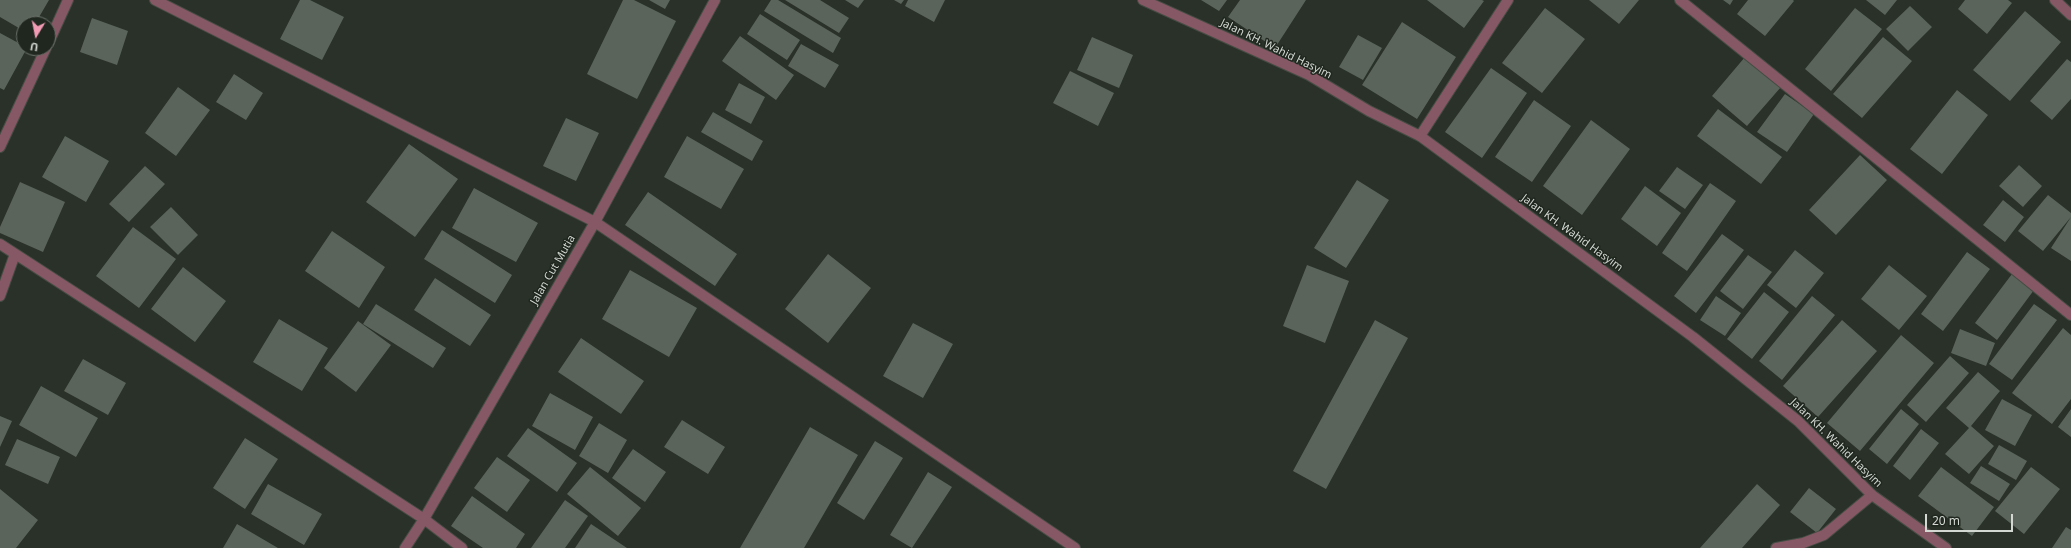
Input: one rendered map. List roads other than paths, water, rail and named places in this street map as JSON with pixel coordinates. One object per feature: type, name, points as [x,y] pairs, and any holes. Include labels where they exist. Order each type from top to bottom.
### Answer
[{"type":"street","points":[[56,26],[68,0]]},
{"type":"street","points":[[155,0],[595,222],[1075,548]]},
{"type":"street","name":"Jalan Cut Mutia","points":[[405,548],[424,519],[595,222],[715,0]]},
{"type":"street","name":"Jalan KH. Wahid Hasyim","points":[[1143,0],[1309,75],[1369,111],[1420,136],[1700,342],[1798,421],[1872,495],[1946,548]]},
{"type":"street","points":[[1420,136],[1508,0]]},
{"type":"street","points":[[1680,0],[2071,315]]},
{"type":"street","points":[[2055,0],[2071,15]]},
{"type":"street","points":[[0,147],[42,56]]},
{"type":"street","points":[[0,244],[424,519],[462,548]]},
{"type":"street","points":[[0,296],[15,254]]},
{"type":"street","points":[[1776,548],[1803,543],[1824,535],[1872,495]]}]
